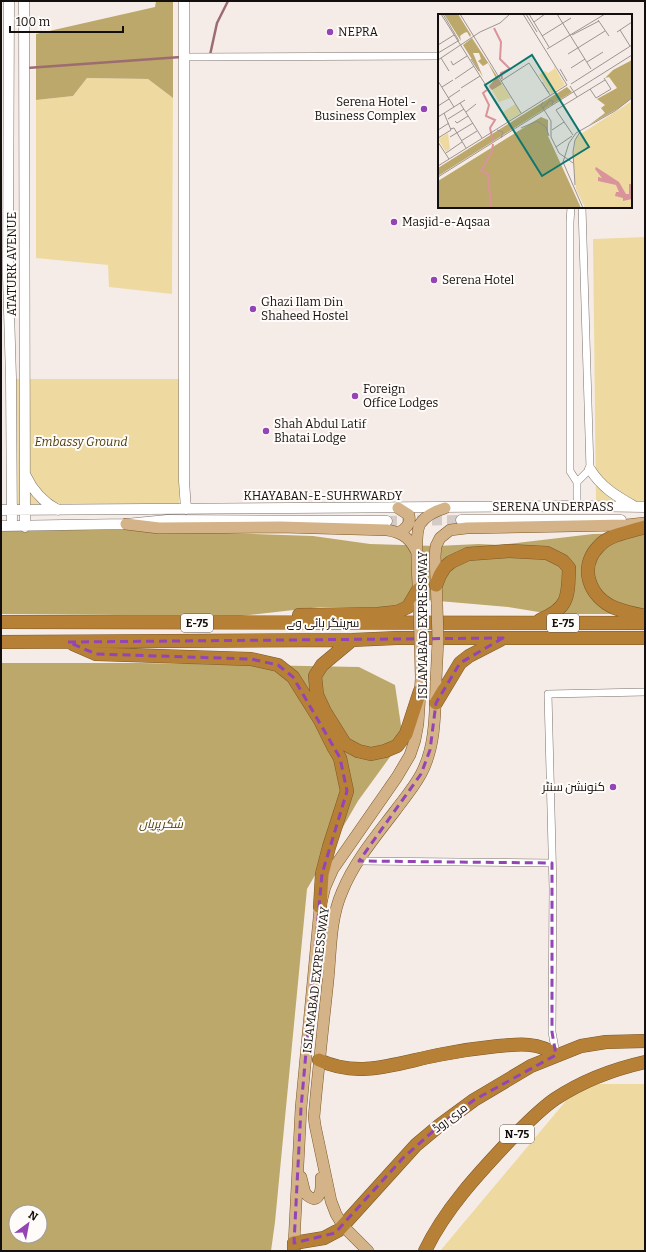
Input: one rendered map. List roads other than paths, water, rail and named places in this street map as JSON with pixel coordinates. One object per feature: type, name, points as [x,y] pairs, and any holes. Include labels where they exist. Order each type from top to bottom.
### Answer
[{"type":"highway","points":[[645,527],[615,536],[600,545],[590,558],[587,575],[590,586],[603,601],[614,608],[645,616]]},
{"type":"highway","points":[[436,585],[440,575],[451,562],[468,554],[509,551],[547,553],[563,561],[569,568],[567,594],[563,606],[553,615],[537,622]]},
{"type":"highway","points":[[264,623],[296,615],[378,614],[398,612],[408,607],[418,590]]},
{"type":"highway","name":"سرینگر ہائی وے","points":[[1,622],[645,623]]},
{"type":"highway","name":"سرینگر ہائی وے","points":[[1,642],[352,640],[397,638],[645,638]]},
{"type":"highway","points":[[436,703],[460,663],[469,656],[503,638]]},
{"type":"highway","points":[[352,640],[322,665],[315,676],[317,695],[325,712],[345,744],[358,751],[371,754],[385,751],[397,746],[406,734],[420,684]]},
{"type":"highway","points":[[68,642],[96,654],[250,659],[278,665],[293,677],[320,720],[340,758],[347,791],[328,846],[322,874],[320,907]]},
{"type":"highway","name":"مری روڈ","points":[[294,1247],[336,1233],[416,1145],[474,1100],[530,1066],[581,1046],[606,1042],[645,1041]]},
{"type":"highway","points":[[319,1060],[327,1064],[349,1069],[372,1068],[445,1054],[514,1045],[538,1045],[550,1050],[556,1055]]},
{"type":"highway","name":"N-75","points":[[425,1251],[431,1238],[456,1202],[487,1165],[527,1123],[555,1099],[580,1084],[615,1070],[645,1062]]},
{"type":"main road","points":[[398,508],[409,515],[410,518],[407,527],[398,533]]},
{"type":"main road","name":"ISLAMABAD EXPRESSWAY","points":[[294,1247],[308,1018],[320,907],[325,887],[333,869],[397,777],[410,755],[415,740],[418,724],[420,684],[417,537],[420,525],[429,514],[445,508]]},
{"type":"main road","name":"ISLAMABAD EXPRESSWAY","points":[[368,1251],[338,1220],[331,1201],[314,1117],[319,1060],[323,1035],[334,922],[341,894],[359,861],[421,774],[431,744],[436,703],[438,640],[436,546],[440,538],[450,530],[464,524],[626,525],[645,523]]},
{"type":"main road","points":[[126,524],[159,528],[334,528],[387,530],[398,533],[410,539],[418,555]]},
{"type":"main road","points":[[299,1147],[303,1189],[308,1197],[315,1198],[320,1195],[322,1188],[319,1147]]},
{"type":"street","name":"ATATURK AVENUE","points":[[9,1],[4,277],[11,378],[12,526]]},
{"type":"street","name":"ATATURK AVENUE","points":[[24,1],[25,527]]},
{"type":"street","points":[[184,1],[184,481],[186,509]]},
{"type":"street","points":[[184,57],[438,56]]},
{"type":"street","points":[[571,208],[570,471],[577,482],[577,506]]},
{"type":"street","points":[[582,208],[590,469],[595,477],[614,495],[640,507]]},
{"type":"street","points":[[570,222],[582,222]]},
{"type":"street","points":[[570,239],[584,239]]},
{"type":"street","points":[[577,482],[590,469]]},
{"type":"street","points":[[25,472],[29,482],[41,498],[58,510]]},
{"type":"street","name":"KHAYABAN-E-SUHRWARDY","points":[[1,510],[577,506],[640,507]]},
{"type":"street","points":[[1,526],[25,527],[126,524],[167,520],[387,521]]},
{"type":"street","points":[[556,1055],[552,1032],[552,863],[548,694],[645,692]]},
{"type":"street","points":[[359,861],[552,863]]},
{"type":"waterway","points":[[210,55],[217,23],[228,1]]},
{"type":"waterway","points":[[27,68],[181,57]]},
{"type":"tunnel","points":[[387,521],[461,520]]},
{"type":"place","name":"NEPRA","points":[[330,32]]},
{"type":"place","name":"Serena Hotel - Business Complex","points":[[424,109]]},
{"type":"place","name":"Masjid-e-Aqsaa","points":[[394,222]]},
{"type":"place","name":"Serena Hotel","points":[[434,280]]},
{"type":"place","name":"Ghazi Ilam Din Shaheed Hostel","points":[[253,309]]},
{"type":"place","name":"Foreign Office Lodges","points":[[355,396]]},
{"type":"place","name":"Shah Abdul Latif Bhatai Lodge","points":[[266,431]]},
{"type":"place","name":"کنونشن سنٹر","points":[[613,787]]},
{"type":"park label","name":"Embassy Ground","points":[[81,442]]},
{"type":"park label","name":"شکرپریاں","points":[[161,824]]}]
